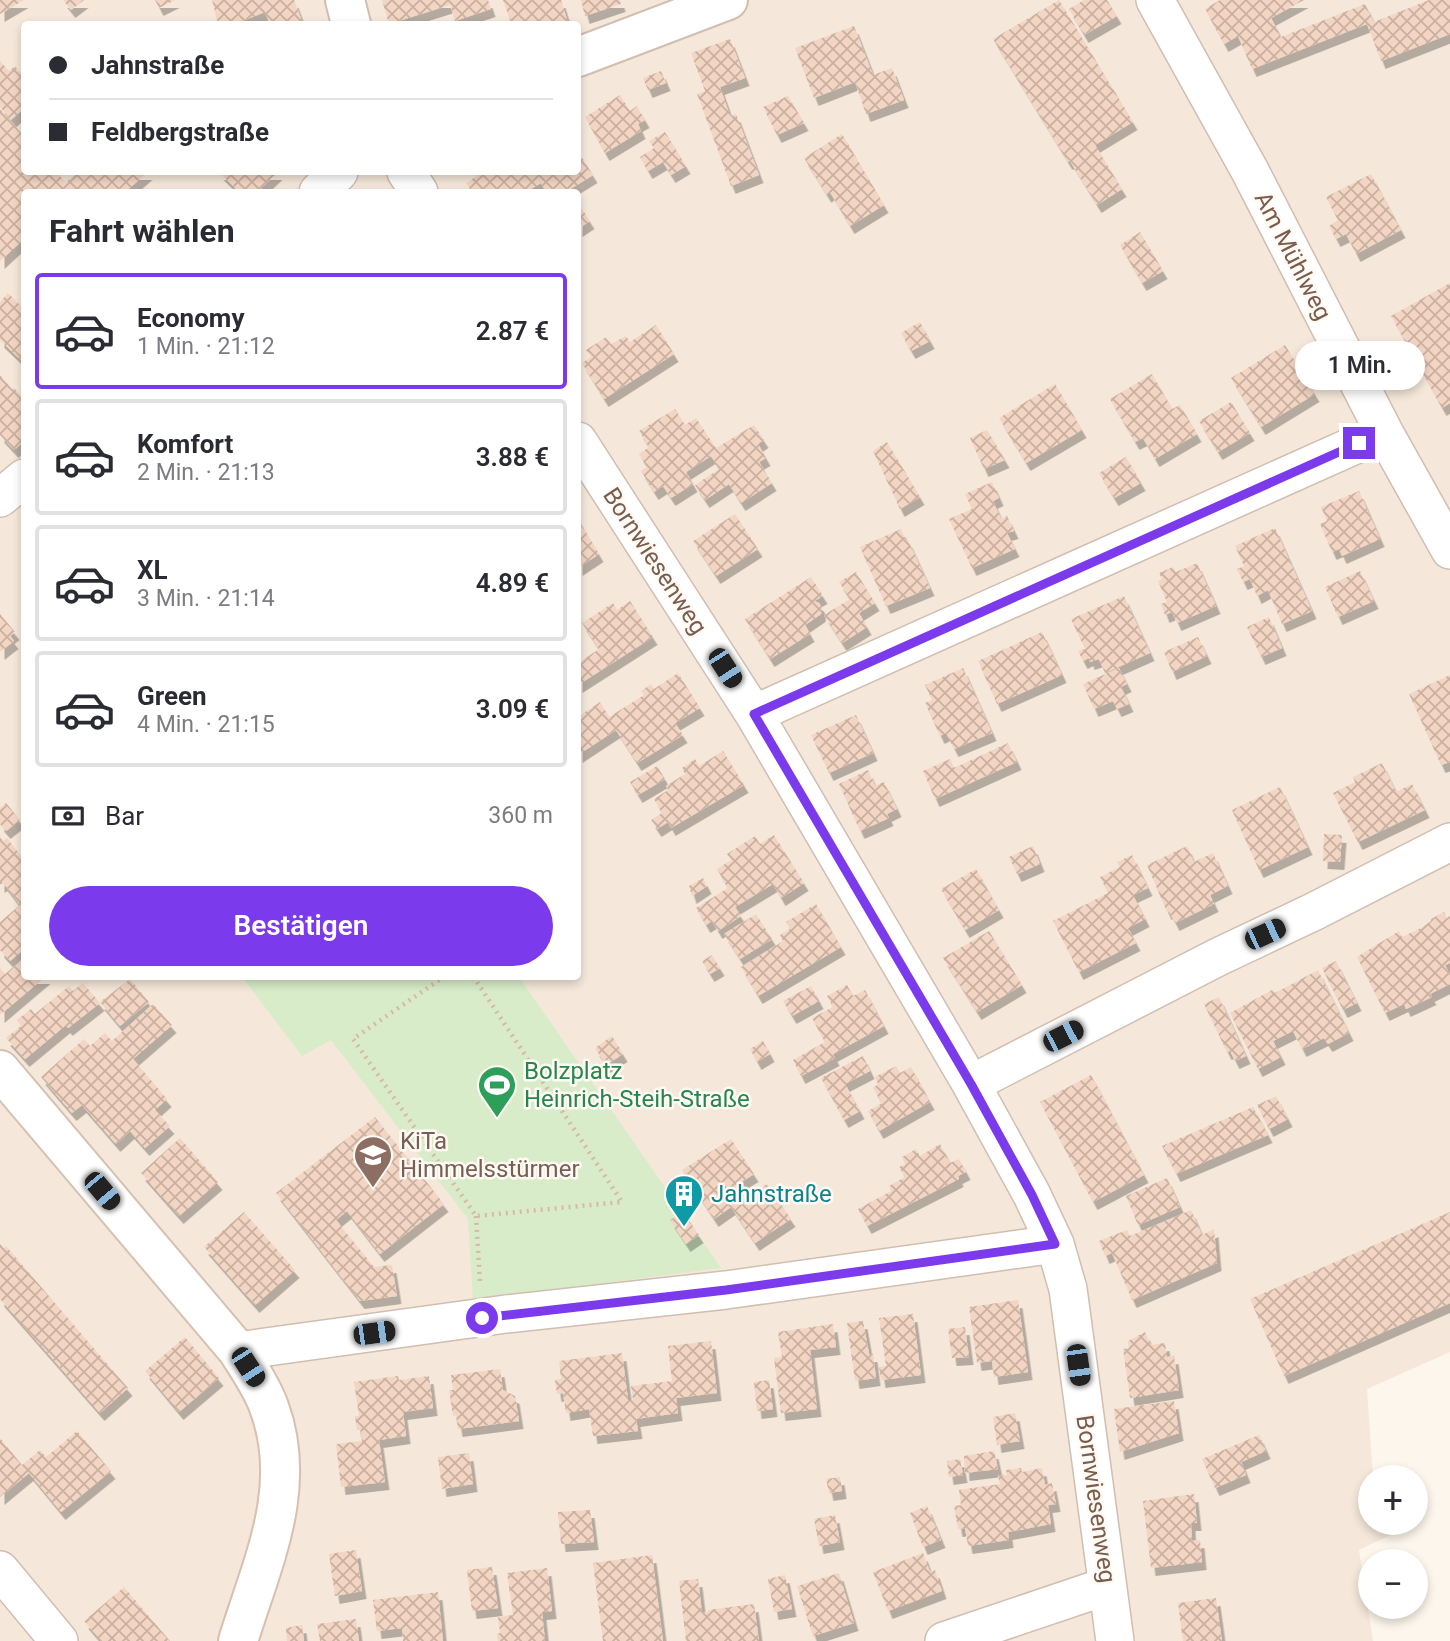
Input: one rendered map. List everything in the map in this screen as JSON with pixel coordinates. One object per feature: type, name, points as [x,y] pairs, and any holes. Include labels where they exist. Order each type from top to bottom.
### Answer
[{"type":"main road","points":[[345,0],[350,21]]},
{"type":"main road","points":[[581,56],[728,0]]},
{"type":"main road","points":[[0,1070],[238,1351],[269,1407],[281,1454],[282,1482],[276,1520],[238,1641]]},
{"type":"street","name":"Am Mühlweg","points":[[1154,0],[1250,171],[1384,432],[1450,550]]},
{"type":"street","points":[[321,189],[336,175]]},
{"type":"street","points":[[754,714],[1384,432]]},
{"type":"street","name":"Bornwiesenweg","points":[[581,446],[754,714],[971,1084],[1032,1195],[1055,1244],[1068,1289],[1115,1641]]},
{"type":"street","points":[[0,498],[21,480]]},
{"type":"street","points":[[971,1084],[1208,961],[1313,912],[1450,842]]},
{"type":"street","points":[[238,1351],[482,1318],[726,1290],[1055,1244]]},
{"type":"street","points":[[0,1570],[59,1641]]},
{"type":"street","points":[[944,1641],[1107,1586]]},
{"type":"path","points":[[439,980],[353,1039],[475,1216],[482,1318]]},
{"type":"path","points":[[475,1216],[622,1202],[476,980]]},
{"type":"shaded area","points":[[0,0],[1450,0],[1450,507],[1428,516],[1450,557],[1450,1352],[1367,1389],[1372,1465],[1358,1465],[1358,1535],[1390,1535],[1358,1549],[1358,1619],[1370,1619],[1373,1641],[0,1641]]},
{"type":"green space","points":[[244,980],[521,980],[721,1268],[473,1300],[468,1219],[331,1040],[302,1056]]},
{"type":"building","points":[[0,0],[24,0],[0,14]]},
{"type":"building","points":[[63,0],[84,0],[71,10]]},
{"type":"building","points":[[155,0],[175,0],[159,8]]},
{"type":"building","points":[[212,0],[294,0],[302,21],[269,21],[265,12],[242,21],[217,21]]},
{"type":"building","points":[[382,0],[488,0],[491,9],[455,21],[450,5],[399,21],[388,21]]},
{"type":"building","points":[[503,0],[561,0],[567,21],[518,21],[510,21]]},
{"type":"building","points":[[581,0],[620,0],[621,4],[585,16]]},
{"type":"building","points":[[1059,0],[1133,122],[1095,145],[1122,189],[1097,205],[993,39]]},
{"type":"building","points":[[1084,0],[1107,0],[1117,16],[1084,35],[1069,9]]},
{"type":"building","points":[[1220,0],[1304,0],[1271,18],[1281,37],[1365,4],[1374,22],[1429,0],[1450,0],[1450,34],[1381,61],[1367,24],[1252,69],[1238,36],[1224,44],[1205,9]]},
{"type":"building","points":[[854,26],[873,75],[892,68],[904,100],[866,114],[855,82],[814,98],[795,48]]},
{"type":"building","points":[[730,39],[745,78],[720,87],[730,116],[736,114],[759,175],[731,186],[697,94],[705,91],[691,53]]},
{"type":"building","points":[[0,61],[9,71],[15,66],[21,73],[21,111],[11,120],[0,107]]},
{"type":"building","points":[[661,71],[666,83],[648,90],[643,78]]},
{"type":"building","points":[[620,95],[630,111],[637,106],[645,120],[638,124],[641,131],[605,153],[585,117]]},
{"type":"building","points":[[788,96],[804,123],[777,135],[763,107]]},
{"type":"building","points":[[0,109],[21,133],[21,175],[59,175],[66,182],[74,175],[145,175],[128,189],[21,189],[21,242],[0,261]]},
{"type":"building","points":[[665,132],[686,166],[671,175],[663,162],[648,171],[640,157],[654,148],[649,141]]},
{"type":"building","points":[[842,134],[884,205],[850,226],[830,192],[827,195],[804,158]]},
{"type":"building","points":[[581,156],[593,175],[571,189],[544,189],[541,183],[531,189],[470,189],[466,183],[478,175],[581,175]]},
{"type":"building","points":[[1371,174],[1401,230],[1356,254],[1346,234],[1336,239],[1329,226],[1338,220],[1326,197]]},
{"type":"building","points":[[222,175],[275,175],[262,189],[236,189]]},
{"type":"building","points":[[581,208],[590,221],[581,227]]},
{"type":"building","points":[[1140,232],[1163,271],[1142,283],[1120,245]]},
{"type":"building","points":[[1450,283],[1450,403],[1442,408],[1391,316]]},
{"type":"building","points":[[8,293],[21,306],[21,360],[0,340],[0,302]]},
{"type":"building","points":[[920,322],[930,341],[911,351],[901,333]]},
{"type":"building","points":[[656,325],[674,354],[604,399],[582,363],[591,357],[586,350],[606,337],[611,344],[626,336],[630,342]]},
{"type":"building","points":[[1285,345],[1315,394],[1261,427],[1231,378]]},
{"type":"building","points":[[1152,374],[1172,409],[1180,405],[1197,434],[1155,459],[1143,438],[1135,442],[1110,399]]},
{"type":"building","points":[[0,375],[21,396],[21,444],[14,450],[0,435]]},
{"type":"building","points":[[1055,384],[1082,430],[1026,463],[999,418]]},
{"type":"building","points":[[1231,402],[1250,433],[1218,452],[1199,421]]},
{"type":"building","points":[[675,409],[685,425],[696,418],[716,448],[754,425],[764,440],[758,444],[766,458],[759,462],[772,483],[741,503],[729,484],[705,500],[695,485],[719,469],[711,456],[686,472],[693,484],[671,498],[663,486],[654,492],[641,471],[647,467],[639,454],[649,447],[639,431]]},
{"type":"building","points":[[987,430],[1005,460],[984,469],[970,438]]},
{"type":"building","points":[[887,442],[920,497],[900,509],[873,451]]},
{"type":"building","points":[[1126,457],[1141,483],[1114,498],[1099,473]]},
{"type":"building","points":[[992,482],[999,498],[993,501],[1001,519],[1007,516],[1014,531],[1007,533],[1015,549],[972,568],[949,519],[972,509],[965,494]]},
{"type":"building","points":[[1359,491],[1380,539],[1342,556],[1339,549],[1332,552],[1320,524],[1327,521],[1321,507]]},
{"type":"building","points":[[735,514],[758,549],[716,576],[693,541]]},
{"type":"building","points":[[581,524],[599,554],[581,566]]},
{"type":"building","points":[[1275,528],[1312,611],[1282,624],[1268,590],[1257,596],[1250,579],[1243,582],[1237,569],[1244,566],[1235,546]]},
{"type":"building","points":[[901,529],[930,588],[886,606],[860,547]]},
{"type":"building","points":[[1197,563],[1216,606],[1177,623],[1172,612],[1165,615],[1161,604],[1167,602],[1158,581],[1162,579],[1159,573],[1173,567],[1176,572]]},
{"type":"building","points":[[1360,571],[1374,601],[1338,617],[1325,587]]},
{"type":"building","points":[[856,572],[875,603],[859,613],[867,627],[842,643],[824,615],[850,599],[839,582]]},
{"type":"building","points":[[811,577],[823,596],[814,601],[822,608],[821,614],[805,625],[810,634],[770,659],[745,619]]},
{"type":"building","points":[[1124,596],[1150,653],[1105,673],[1099,659],[1090,662],[1089,658],[1083,661],[1078,651],[1085,649],[1071,619]]},
{"type":"building","points":[[630,601],[653,637],[581,683],[581,661],[599,649],[582,623],[613,603],[617,610]]},
{"type":"building","points":[[0,614],[15,632],[10,636],[14,641],[0,652]]},
{"type":"building","points":[[1269,617],[1282,648],[1261,657],[1247,627]]},
{"type":"building","points":[[1042,632],[1062,675],[997,704],[978,661]]},
{"type":"building","points":[[1198,637],[1207,656],[1172,672],[1164,652]]},
{"type":"building","points":[[963,668],[992,733],[954,749],[946,733],[940,736],[925,703],[932,700],[925,685]]},
{"type":"building","points":[[1119,668],[1127,684],[1121,687],[1129,704],[1117,709],[1113,701],[1094,709],[1083,684]]},
{"type":"building","points":[[678,673],[700,708],[675,723],[683,735],[637,763],[616,730],[581,753],[581,715],[600,702],[609,717],[644,695],[641,691],[651,684],[654,689]]},
{"type":"building","points":[[1450,675],[1450,762],[1441,765],[1409,694]]},
{"type":"building","points":[[856,715],[873,753],[829,773],[811,735]]},
{"type":"building","points":[[1008,743],[1017,762],[935,799],[923,771],[950,759],[954,768]]},
{"type":"building","points":[[723,751],[744,785],[671,828],[668,822],[657,829],[651,820],[662,813],[654,799],[668,790],[666,786],[685,774],[682,768],[695,759],[699,766]]},
{"type":"building","points":[[1382,763],[1396,792],[1412,784],[1425,810],[1358,842],[1333,793],[1355,782],[1353,777]]},
{"type":"building","points":[[657,766],[665,779],[638,795],[630,782]]},
{"type":"building","points":[[868,770],[875,786],[884,782],[897,809],[887,814],[889,818],[860,831],[839,784]]},
{"type":"building","points":[[1280,787],[1308,847],[1259,870],[1232,810]]},
{"type":"building","points":[[6,803],[20,820],[6,831],[0,824],[0,808]]},
{"type":"building","points":[[1324,834],[1342,835],[1340,862],[1323,861]]},
{"type":"building","points":[[774,835],[804,883],[781,898],[773,884],[735,907],[741,916],[718,931],[712,921],[706,925],[696,908],[728,888],[717,869],[731,860],[727,854],[755,836],[760,844]]},
{"type":"building","points":[[0,837],[3,841],[7,838],[21,856],[21,952],[10,961],[0,950],[0,922],[20,905],[3,883],[0,885]]},
{"type":"building","points":[[1033,846],[1040,864],[1017,874],[1009,857]]},
{"type":"building","points":[[1187,846],[1194,862],[1213,853],[1228,886],[1210,895],[1214,904],[1175,923],[1169,911],[1167,912],[1147,865]]},
{"type":"building","points":[[1132,855],[1148,888],[1133,895],[1145,919],[1128,928],[1136,943],[1079,972],[1053,921],[1108,893],[1100,877],[1120,867],[1117,862]]},
{"type":"building","points":[[976,869],[999,910],[965,930],[941,889]]},
{"type":"building","points":[[703,878],[707,886],[692,896],[689,886]]},
{"type":"building","points":[[816,904],[841,947],[758,996],[741,967],[783,941],[780,935],[790,929],[786,922]]},
{"type":"building","points":[[1444,912],[1447,918],[1450,916],[1450,963],[1445,965],[1450,984],[1430,994],[1432,997],[1406,1009],[1404,1004],[1385,1013],[1357,957],[1399,931],[1402,937]]},
{"type":"building","points":[[756,914],[772,939],[740,959],[724,934]]},
{"type":"building","points":[[989,931],[1022,985],[977,1012],[943,958]]},
{"type":"building","points":[[712,955],[720,968],[710,974],[702,961]]},
{"type":"building","points":[[21,961],[21,980],[41,980],[0,1015],[0,968],[5,974]]},
{"type":"building","points":[[1336,961],[1357,1003],[1343,1010],[1322,968]]},
{"type":"building","points":[[1318,970],[1349,1033],[1328,1044],[1324,1038],[1302,1049],[1293,1031],[1273,1041],[1281,1057],[1258,1069],[1230,1013],[1272,990],[1275,993]]},
{"type":"building","points":[[131,980],[149,1002],[120,1026],[100,1002]]},
{"type":"building","points":[[83,983],[100,1003],[68,1028],[66,1025],[25,1059],[6,1038],[21,1026],[17,1020],[31,1009],[35,1014],[69,986],[73,991]]},
{"type":"building","points":[[847,985],[853,996],[865,990],[884,1026],[833,1054],[835,1058],[801,1076],[793,1060],[825,1042],[812,1018],[833,1007],[827,996]]},
{"type":"building","points":[[811,986],[819,1001],[792,1016],[783,1001]]},
{"type":"building","points":[[1219,997],[1246,1056],[1235,1061],[1230,1051],[1227,1052],[1204,1004]]},
{"type":"building","points":[[153,1004],[172,1025],[133,1059],[167,1099],[155,1110],[170,1126],[145,1148],[130,1131],[116,1144],[82,1105],[72,1113],[41,1077],[84,1039],[90,1046],[105,1033],[112,1041]]},
{"type":"building","points":[[612,1036],[623,1054],[606,1065],[595,1048]]},
{"type":"building","points":[[763,1041],[770,1054],[757,1062],[750,1049]]},
{"type":"building","points":[[863,1056],[870,1071],[845,1084],[860,1111],[844,1120],[821,1078]]},
{"type":"building","points":[[896,1066],[900,1073],[911,1067],[930,1102],[879,1131],[868,1111],[882,1103],[873,1088],[878,1084],[875,1077]]},
{"type":"building","points":[[1091,1075],[1144,1175],[1093,1202],[1040,1102]]},
{"type":"building","points":[[1276,1096],[1288,1119],[1269,1129],[1257,1105]]},
{"type":"building","points":[[1253,1107],[1268,1135],[1176,1174],[1162,1146]]},
{"type":"building","name":"KiTa Himmelsstürmer","points":[[375,1117],[444,1204],[380,1254],[347,1211],[336,1220],[374,1267],[392,1265],[397,1296],[360,1301],[276,1193]]},
{"type":"building","points":[[180,1138],[218,1182],[179,1216],[141,1173]]},
{"type":"building","points":[[731,1139],[754,1174],[737,1185],[745,1198],[767,1184],[791,1219],[755,1243],[731,1207],[714,1219],[682,1170]]},
{"type":"building","points":[[940,1144],[950,1163],[959,1159],[966,1172],[958,1176],[959,1179],[867,1226],[858,1209],[891,1191],[889,1186],[905,1177],[899,1167],[905,1164],[902,1157],[916,1149],[920,1156]]},
{"type":"building","points":[[1167,1178],[1180,1207],[1138,1225],[1126,1196]]},
{"type":"building","points":[[1191,1210],[1202,1235],[1214,1229],[1217,1263],[1132,1300],[1112,1253],[1105,1256],[1099,1241],[1127,1230],[1130,1236]]},
{"type":"building","points":[[244,1212],[295,1270],[255,1305],[204,1247]]},
{"type":"building","name":"Jahnstraße","points":[[683,1212],[699,1235],[686,1244],[670,1220]]},
{"type":"building","points":[[1450,1212],[1450,1303],[1284,1376],[1250,1299]]},
{"type":"building","points":[[0,1244],[4,1248],[6,1246],[128,1388],[100,1413],[0,1299]]},
{"type":"building","points":[[1018,1300],[1028,1372],[994,1377],[992,1361],[977,1363],[969,1307]]},
{"type":"building","points":[[913,1314],[921,1375],[881,1380],[879,1367],[886,1366],[879,1318]]},
{"type":"building","points":[[863,1321],[869,1354],[873,1354],[876,1378],[855,1381],[847,1323]]},
{"type":"building","points":[[833,1324],[836,1347],[810,1350],[817,1409],[781,1413],[774,1358],[782,1357],[778,1332]]},
{"type":"building","points":[[965,1327],[969,1357],[952,1358],[948,1329]]},
{"type":"building","points":[[1145,1332],[1151,1345],[1165,1343],[1167,1357],[1174,1356],[1179,1390],[1130,1398],[1123,1349],[1129,1348],[1128,1341]]},
{"type":"building","points":[[185,1337],[219,1378],[179,1412],[145,1371]]},
{"type":"building","points":[[711,1341],[717,1393],[676,1398],[678,1413],[636,1419],[638,1431],[593,1436],[589,1409],[566,1413],[563,1393],[557,1394],[555,1380],[561,1379],[559,1361],[622,1353],[628,1400],[633,1400],[631,1386],[672,1381],[668,1346]]},
{"type":"building","points":[[500,1369],[503,1390],[515,1396],[519,1421],[458,1429],[449,1390],[453,1390],[451,1375]]},
{"type":"building","points":[[398,1376],[399,1380],[429,1376],[433,1408],[403,1412],[406,1436],[379,1440],[385,1482],[341,1487],[336,1444],[362,1441],[355,1416],[359,1416],[354,1382]]},
{"type":"building","points":[[769,1380],[773,1409],[757,1411],[754,1382]]},
{"type":"building","points":[[1174,1401],[1179,1433],[1120,1452],[1114,1409]]},
{"type":"building","points":[[1015,1413],[1020,1441],[997,1445],[993,1417]]},
{"type":"building","points":[[77,1431],[111,1471],[61,1512],[29,1473],[0,1497],[0,1438],[22,1465],[40,1450],[46,1457]]},
{"type":"building","points":[[1259,1435],[1266,1451],[1241,1462],[1246,1475],[1215,1488],[1202,1459]]},
{"type":"building","points":[[994,1451],[998,1469],[965,1473],[964,1456]]},
{"type":"building","points":[[469,1453],[473,1484],[442,1489],[438,1457]]},
{"type":"building","points":[[960,1459],[963,1475],[949,1477],[947,1461]]},
{"type":"building","points":[[1021,1468],[1022,1472],[1042,1468],[1045,1485],[1052,1483],[1056,1504],[1048,1505],[1051,1524],[1008,1532],[1009,1540],[968,1546],[965,1528],[958,1529],[954,1506],[961,1505],[959,1490],[1000,1484],[998,1476],[1007,1475],[1006,1470]]},
{"type":"building","points":[[840,1477],[842,1491],[829,1493],[826,1479]]},
{"type":"building","points":[[1194,1494],[1197,1523],[1191,1523],[1192,1541],[1200,1540],[1202,1562],[1151,1568],[1143,1501]]},
{"type":"building","points":[[927,1506],[941,1540],[923,1547],[910,1513]]},
{"type":"building","points":[[590,1510],[594,1542],[561,1544],[558,1512]]},
{"type":"building","points":[[835,1515],[840,1542],[819,1546],[814,1519]]},
{"type":"building","points":[[356,1550],[362,1591],[335,1596],[329,1554]]},
{"type":"building","points":[[923,1553],[930,1572],[935,1570],[942,1591],[888,1611],[873,1572]]},
{"type":"building","points":[[652,1555],[663,1641],[603,1641],[593,1563]]},
{"type":"building","points":[[492,1567],[498,1608],[472,1611],[467,1570]]},
{"type":"building","points":[[547,1568],[552,1611],[542,1612],[545,1641],[498,1641],[498,1617],[513,1615],[507,1573]]},
{"type":"building","points":[[839,1573],[854,1623],[813,1636],[797,1586]]},
{"type":"building","points":[[785,1575],[792,1609],[774,1612],[768,1579]]},
{"type":"building","points":[[698,1579],[702,1613],[754,1604],[759,1641],[686,1641],[679,1581]]},
{"type":"building","points":[[124,1587],[170,1641],[101,1641],[84,1621]]},
{"type":"building","points":[[438,1592],[443,1641],[403,1641],[402,1628],[377,1631],[373,1600]]},
{"type":"building","points":[[1216,1598],[1222,1641],[1183,1641],[1178,1603]]},
{"type":"building","points":[[356,1619],[359,1641],[320,1641],[317,1624]]},
{"type":"building","points":[[302,1625],[304,1641],[287,1641],[286,1628]]},
{"type":"place","name":"Bolzplatz Heinrich-Steih-Straße","points":[[497,1119]]},
{"type":"place","name":"KiTa Himmelsstürmer","points":[[373,1189]]},
{"type":"place","name":"Jahnstraße","points":[[684,1228]]},
{"type":"route","points":[[482,1318],[726,1290],[1055,1244],[1032,1195],[971,1084],[754,714],[1359,443]]}]
